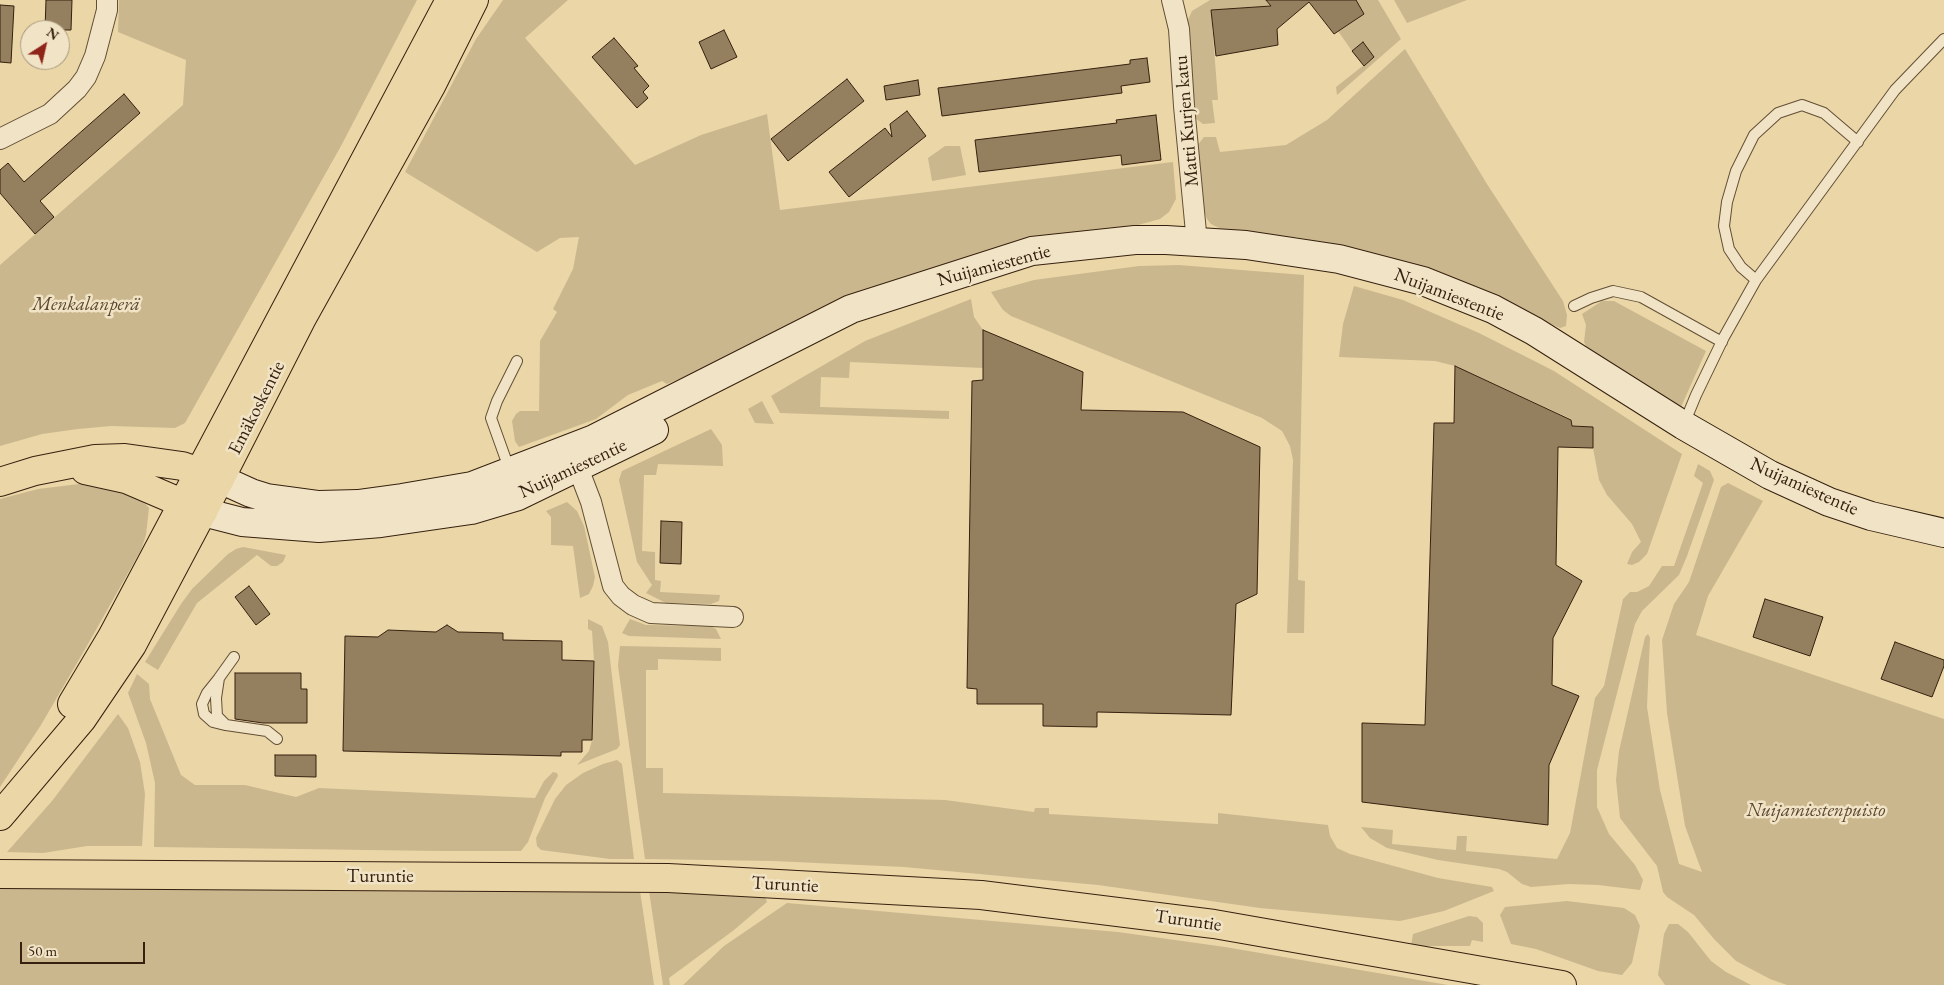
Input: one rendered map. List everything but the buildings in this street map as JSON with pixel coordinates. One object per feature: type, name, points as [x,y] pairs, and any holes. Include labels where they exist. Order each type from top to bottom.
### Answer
[{"type":"main road","name":"Emäkoskentie","points":[[7,808],[193,508],[450,0]]},
{"type":"main road","name":"Emäkoskentie","points":[[210,475],[302,318],[431,86],[474,0]]},
{"type":"main road","name":"Nuijamiestentie","points":[[193,508],[242,522],[319,528],[471,510],[514,484],[574,458],[594,439],[851,309],[1032,251],[1136,240],[1246,245],[1339,259],[1430,284],[1493,309],[1534,331],[1683,425],[1770,476],[1829,502],[1871,516],[1944,533]]},
{"type":"main road","points":[[0,482],[36,471],[96,459],[125,458],[182,466],[210,475]]},
{"type":"main road","points":[[64,466],[126,479],[193,508]]},
{"type":"main road","name":"Nuijamiestentie","points":[[210,475],[251,493],[268,498],[319,505],[358,504],[472,486],[514,484]]},
{"type":"main road","name":"Turuntie","points":[[0,874],[668,878],[981,895],[1214,924],[1562,985]]},
{"type":"street","points":[[0,139],[50,114],[77,89],[86,77],[95,56],[107,10],[107,0]]},
{"type":"street","name":"Matti Kurjen katu","points":[[1172,0],[1179,29],[1197,243]]},
{"type":"street","points":[[574,458],[591,502],[614,586],[621,596],[633,606],[651,613],[733,617]]},
{"type":"lane","points":[[1683,425],[1722,342],[1756,280],[1896,90],[1944,39]]},
{"type":"lane","points":[[1756,280],[1741,267],[1729,249],[1724,226],[1727,202],[1736,171],[1754,135],[1778,113],[1802,105],[1824,113],[1858,142]]},
{"type":"lane","points":[[1574,306],[1613,291],[1642,297],[1722,342]]},
{"type":"lane","points":[[514,484],[491,418],[516,360]]},
{"type":"lane","points":[[234,657],[219,678],[216,698],[217,716],[226,725],[267,732],[277,739]]},
{"type":"green space","name":"Menkalanperä","points":[[119,0],[417,0],[341,146],[185,423],[175,428],[111,426],[78,429],[42,434],[0,446],[0,265],[183,105],[186,60],[118,32]]},
{"type":"green space","points":[[503,0],[568,0],[525,38],[635,165],[701,135],[767,114],[780,210],[1173,162],[1176,199],[1169,212],[1160,219],[1105,234],[743,353],[667,384],[662,381],[628,395],[596,419],[519,447],[515,441],[512,421],[520,411],[539,411],[540,341],[557,312],[553,309],[573,269],[579,237],[560,238],[537,252],[405,172],[476,39]]},
{"type":"green space","points":[[1210,0],[1266,0],[1271,6],[1211,10],[1218,100],[1212,100],[1215,123],[1203,124],[1195,118],[1187,22],[1192,11]]},
{"type":"green space","points":[[1356,0],[1378,0],[1401,39],[1337,95],[1336,87],[1374,57],[1363,43],[1352,51],[1338,31]]},
{"type":"green space","points":[[1394,0],[1467,0],[1407,23]]},
{"type":"green space","points":[[1405,49],[1487,184],[1563,301],[1567,315],[1566,326],[1560,328],[1477,288],[1401,260],[1300,238],[1221,229],[1211,224],[1207,219],[1202,205],[1196,147],[1204,137],[1216,137],[1220,152],[1286,145],[1327,120]]},
{"type":"green space","points":[[945,146],[960,146],[966,175],[932,181],[928,158]]},
{"type":"green space","points":[[1179,265],[1304,275],[1298,580],[1305,581],[1304,633],[1287,633],[1293,460],[1290,446],[1282,431],[1262,418],[1011,316],[1003,310],[991,292],[1034,280],[1139,266]]},
{"type":"green space","points":[[1354,286],[1403,300],[1479,333],[1554,371],[1682,454],[1647,554],[1639,562],[1632,565],[1627,564],[1632,552],[1641,542],[1632,524],[1607,495],[1599,480],[1593,448],[1592,427],[1572,426],[1571,419],[1455,366],[1435,361],[1339,357],[1343,324]]},
{"type":"green space","points":[[971,299],[974,317],[983,330],[983,368],[850,362],[849,378],[821,377],[820,407],[949,411],[949,419],[780,413],[771,396],[796,381],[865,341]]},
{"type":"green space","points":[[1602,301],[1614,301],[1706,351],[1681,407],[1674,407],[1586,346],[1584,342],[1586,325],[1582,314]]},
{"type":"green space","points":[[762,401],[774,424],[755,423],[748,409]]},
{"type":"green space","points":[[711,429],[722,445],[723,466],[658,464],[656,475],[644,475],[642,551],[655,552],[655,580],[661,581],[660,592],[720,595],[719,601],[711,604],[666,603],[646,593],[652,585],[637,562],[619,480],[622,471]]},
{"type":"green space","points":[[1698,464],[1710,471],[1714,480],[1679,575],[1642,611],[1635,624],[1597,770],[1597,807],[1609,834],[1635,865],[1643,880],[1640,890],[1569,884],[1531,887],[1522,884],[1507,872],[1499,869],[1438,860],[1387,848],[1370,838],[1361,827],[1393,830],[1392,844],[1456,850],[1457,836],[1467,836],[1466,851],[1557,859],[1570,833],[1595,698],[1604,686],[1623,599],[1630,592],[1637,592],[1649,586],[1662,566],[1674,566],[1703,483],[1694,476]]},
{"type":"green space","name":"Nuijamiestenpuisto","points":[[1728,483],[1763,501],[1708,596],[1696,635],[1944,719],[1944,985],[1787,985],[1770,979],[1736,961],[1694,915],[1667,897],[1663,892],[1657,866],[1620,818],[1616,780],[1619,751],[1645,637],[1648,634],[1650,638],[1647,707],[1660,790],[1679,864],[1702,872],[1685,826],[1667,713],[1662,640],[1674,604],[1689,582],[1721,487]]},
{"type":"green space","points":[[79,484],[104,484],[139,497],[149,508],[146,535],[141,550],[88,644],[41,725],[0,787],[0,499],[38,489]]},
{"type":"green space","points":[[567,502],[577,511],[584,526],[595,577],[589,594],[580,598],[573,546],[551,545],[551,517],[546,511]]},
{"type":"green space","points":[[243,547],[286,555],[283,562],[277,566],[271,566],[257,555],[197,603],[158,670],[145,662],[192,589],[228,554]]},
{"type":"green space","points":[[588,619],[602,626],[608,642],[620,745],[617,749],[577,765],[589,751],[592,740],[594,661],[592,631],[588,629]]},
{"type":"green space","points":[[630,619],[646,625],[710,626],[716,629],[721,639],[629,636],[622,633]]},
{"type":"green space","points":[[620,646],[721,648],[721,661],[658,659],[658,670],[646,670],[646,768],[663,768],[663,793],[945,800],[1034,812],[1035,808],[1049,808],[1049,814],[1218,824],[1218,813],[1328,825],[1330,836],[1337,848],[1350,854],[1438,878],[1492,887],[1494,891],[1444,911],[1400,921],[1260,908],[1098,885],[904,867],[773,861],[645,859],[618,666]]},
{"type":"green space","points":[[137,674],[149,684],[150,699],[181,775],[195,785],[245,785],[296,797],[319,788],[535,798],[544,781],[553,772],[557,773],[558,776],[545,798],[528,842],[521,851],[154,847],[155,783],[146,743],[128,693]]},
{"type":"green space","points":[[118,714],[128,728],[140,762],[145,794],[142,846],[87,846],[43,853],[7,852],[52,801]]},
{"type":"green space","points":[[617,760],[622,764],[634,859],[610,859],[541,850],[537,846],[536,838],[555,799],[566,785],[583,773]]},
{"type":"green space","points":[[0,887],[640,891],[654,985],[0,985]]},
{"type":"green space","points":[[649,891],[761,894],[767,902],[734,930],[669,978],[670,985],[663,985]]},
{"type":"green space","points":[[1567,901],[1624,908],[1635,915],[1640,926],[1632,963],[1622,975],[1598,971],[1536,949],[1511,944],[1500,915],[1505,907]]},
{"type":"green space","points":[[787,903],[1118,932],[1225,947],[1448,985],[683,985],[724,946]]},
{"type":"green space","points":[[1469,916],[1477,917],[1483,923],[1483,942],[1472,940],[1470,946],[1411,946],[1413,934]]},
{"type":"green space","points":[[1669,924],[1678,924],[1688,932],[1711,961],[1726,972],[1751,985],[1665,985],[1658,975],[1664,934]]}]
